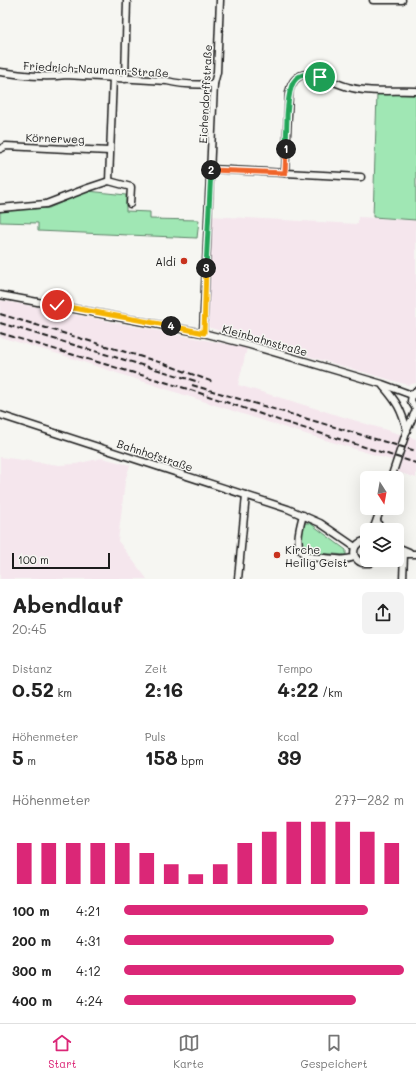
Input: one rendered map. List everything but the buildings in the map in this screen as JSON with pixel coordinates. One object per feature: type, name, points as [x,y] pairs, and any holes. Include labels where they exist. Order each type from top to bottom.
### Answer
[{"type":"street","points":[[125,79],[127,0]]},
{"type":"street","name":"Eichendorffstraße","points":[[204,333],[214,84],[217,72],[220,0]]},
{"type":"street","points":[[373,0],[402,0]]},
{"type":"street","name":"Friedrich-Naumann-Straße","points":[[0,72],[47,76],[66,75],[113,77],[167,81],[177,84],[214,84]]},
{"type":"street","points":[[285,173],[289,92],[290,86],[296,79],[301,76],[312,74],[348,88],[416,91]]},
{"type":"street","points":[[109,181],[113,77]]},
{"type":"street","name":"Körnerweg","points":[[0,149],[6,146],[110,151]]},
{"type":"street","points":[[211,169],[361,178]]},
{"type":"street","points":[[0,208],[46,204],[109,181],[130,187],[130,204]]},
{"type":"street","name":"Kleinbahnstraße","points":[[0,294],[204,333],[250,345],[414,393],[411,402],[416,410]]},
{"type":"street","points":[[382,384],[400,407],[407,430]]},
{"type":"street","points":[[393,471],[407,430],[416,410]]},
{"type":"street","name":"Bahnhofstraße","points":[[0,415],[303,515],[320,523],[355,547]]},
{"type":"street","points":[[238,579],[246,495]]},
{"type":"street","points":[[303,515],[300,525],[299,545],[300,550],[304,555],[310,557],[342,560],[355,557]]},
{"type":"street","points":[[376,523],[379,515]]},
{"type":"street","points":[[360,542],[355,547],[354,552],[355,557],[360,562]]},
{"type":"street","points":[[404,550],[414,554]]},
{"type":"street","points":[[404,554],[414,554]]},
{"type":"street","points":[[403,567],[403,579]]},
{"type":"shaded area","points":[[208,216],[358,224],[358,217],[416,220],[416,383],[408,385],[207,327],[205,296]]},
{"type":"shaded area","points":[[0,300],[247,348],[238,385],[416,439],[416,478],[404,474],[404,471],[398,471],[401,463],[289,429],[65,356],[0,337]]},
{"type":"shaded area","points":[[0,457],[59,465],[76,464],[102,458],[130,465],[125,481],[118,541],[147,579],[0,579]]},
{"type":"green space","points":[[377,94],[416,95],[416,220],[373,217]]},
{"type":"green space","points":[[88,191],[126,195],[126,211],[150,212],[150,219],[199,220],[197,238],[38,231],[38,223],[0,222],[0,210],[49,208]]},
{"type":"green space","points":[[305,523],[310,523],[346,550],[346,555],[306,552],[300,547],[302,526]]},
{"type":"railway","points":[[0,314],[162,363],[213,382]]},
{"type":"railway","points":[[0,323],[199,382]]},
{"type":"railway","points":[[0,333],[188,389],[281,421],[416,463]]},
{"type":"railway","points":[[192,385],[416,451]]},
{"type":"place","name":"Aldi","points":[[184,261]]},
{"type":"place","name":"Kirche Heilig Geist","points":[[277,555]]},
{"type":"route","points":[[57,305],[204,333],[211,169],[285,173],[290,86],[296,79],[306,74],[312,74],[320,77]]}]
